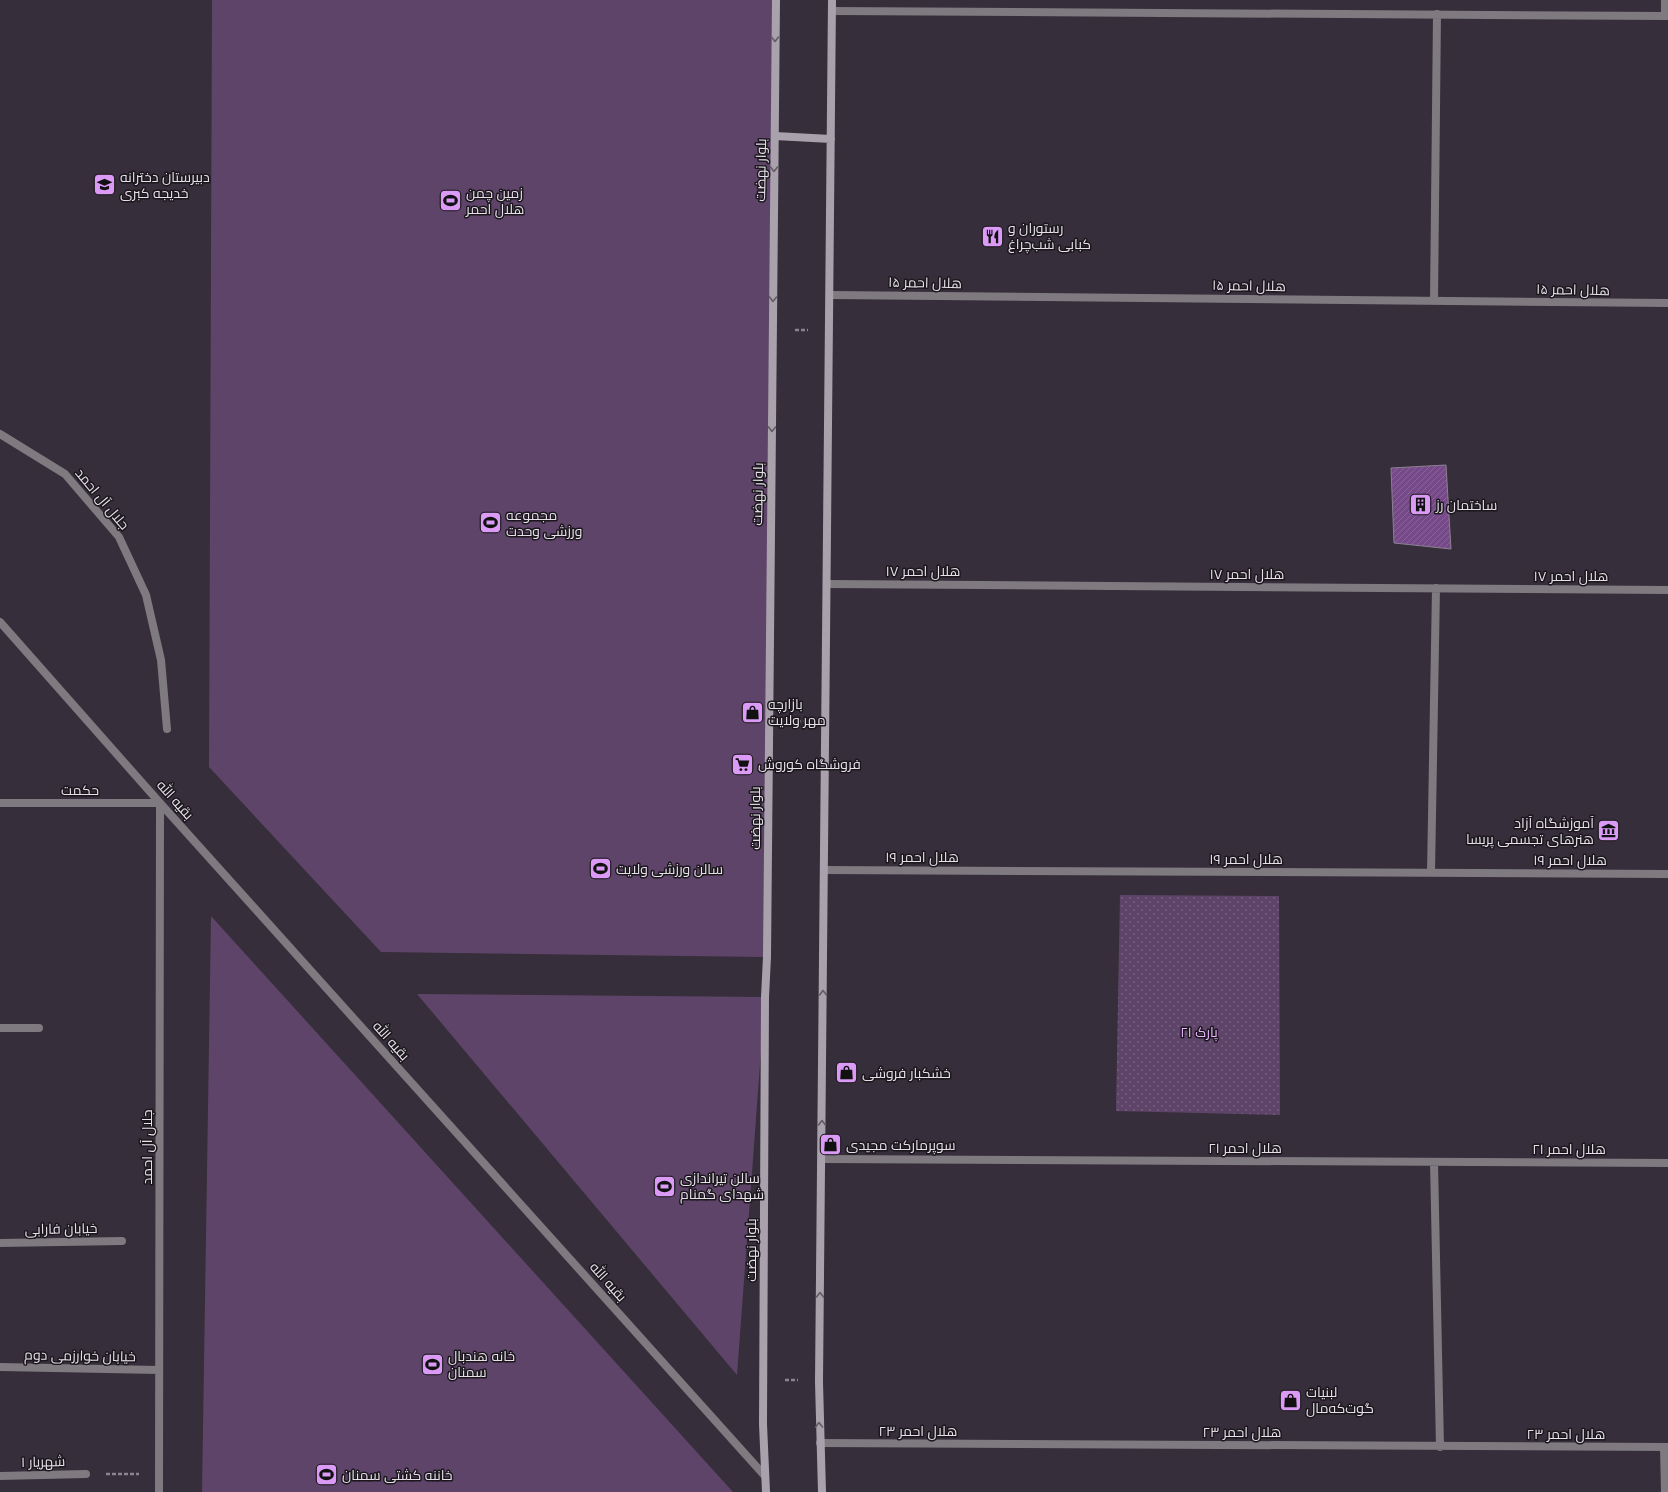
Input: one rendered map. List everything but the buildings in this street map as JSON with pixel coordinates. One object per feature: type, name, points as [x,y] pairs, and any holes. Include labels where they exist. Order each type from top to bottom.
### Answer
[{"type":"main road","name":"بلوار نهضت","points":[[766,1492],[763,1379],[776,0]]},
{"type":"main road","points":[[822,1492],[820,1382],[832,0]]},
{"type":"main road","points":[[775,136],[831,139]]},
{"type":"street","points":[[832,11],[1666,16],[1665,0]]},
{"type":"street","points":[[1434,301],[1437,14]]},
{"type":"street","name":"هلال احمر ۱۵","points":[[830,295],[1668,304]]},
{"type":"street","name":"جلال آل احمد","points":[[0,434],[65,474],[119,537],[146,595],[161,660],[167,728]]},
{"type":"street","name":"هلال احمر ۱۷","points":[[827,584],[1668,590]]},
{"type":"street","points":[[1431,872],[1436,588]]},
{"type":"street","name":"بقیه الله","points":[[0,622],[160,803],[765,1476]]},
{"type":"street","name":"حکمت","points":[[0,803],[160,803]]},
{"type":"street","name":"جلال آل احمد","points":[[159,1492],[160,803]]},
{"type":"street","name":"هلال احمر ۱۹","points":[[824,870],[1668,874]]},
{"type":"street","points":[[0,1028],[39,1028]]},
{"type":"street","name":"هلال احمر ۲۱","points":[[822,1159],[1668,1163]]},
{"type":"street","points":[[1434,1162],[1440,1447]]},
{"type":"street","name":"خیابان فارابی","points":[[0,1243],[122,1241]]},
{"type":"street","name":"خیابان خوارزمی دوم","points":[[0,1367],[159,1370]]},
{"type":"street","name":"هلال احمر ۲۳","points":[[820,1443],[1666,1447]]},
{"type":"street","points":[[1665,1492],[1666,1447]]},
{"type":"street","name":"شهریار ۱","points":[[0,1476],[86,1474]]},
{"type":"path","points":[[772,328],[829,332]]},
{"type":"path","points":[[769,722],[826,721]]},
{"type":"path","points":[[763,1379],[820,1382]]},
{"type":"path","points":[[86,1474],[159,1474]]},
{"type":"green space","name":"مجموعه ورزشی وحدت","points":[[212,0],[776,0],[767,957],[381,952],[209,767]]},
{"type":"green space","name":"پارک ۲۱","points":[[1120,895],[1279,896],[1280,1115],[1116,1111]]},
{"type":"green space","points":[[211,916],[733,1492],[202,1492]]},
{"type":"green space","name":"سالن تیراندازی شهدای گمنام","points":[[417,994],[765,997],[737,1375]]},
{"type":"place","name":"دبیرستان دخترانه خدیجه کبری","points":[[105,185]]},
{"type":"place","name":"زمین چمن هلال احمر","points":[[450,201]]},
{"type":"place","name":"رستوران و کبابی شب‌چراغ","points":[[993,236]]},
{"type":"place","name":"ساختمان رز","points":[[1421,505]]},
{"type":"place","name":"مجموعه ورزشی وحدت","points":[[490,523]]},
{"type":"place","name":"بازارچه مهر ولایت","points":[[753,712]]},
{"type":"place","name":"فروشگاه کوروش","points":[[742,764]]},
{"type":"place","name":"آموزشگاه آزاد هنرهای تجسمی پریسا","points":[[1609,831]]},
{"type":"place","name":"سالن ورزشی ولایت","points":[[601,869]]},
{"type":"place","name":"خشکبار فروشی","points":[[847,1073]]},
{"type":"place","name":"سوپرمارکت مجیدی","points":[[831,1145]]},
{"type":"place","name":"سالن تیراندازی شهدای گمنام","points":[[665,1186]]},
{"type":"place","name":"خانه هندبال سمنان","points":[[433,1364]]},
{"type":"place","name":"لبنیات گوت‌که‌مال","points":[[1291,1400]]},
{"type":"place","name":"خاننه کشتی سمنان","points":[[327,1475]]}]
